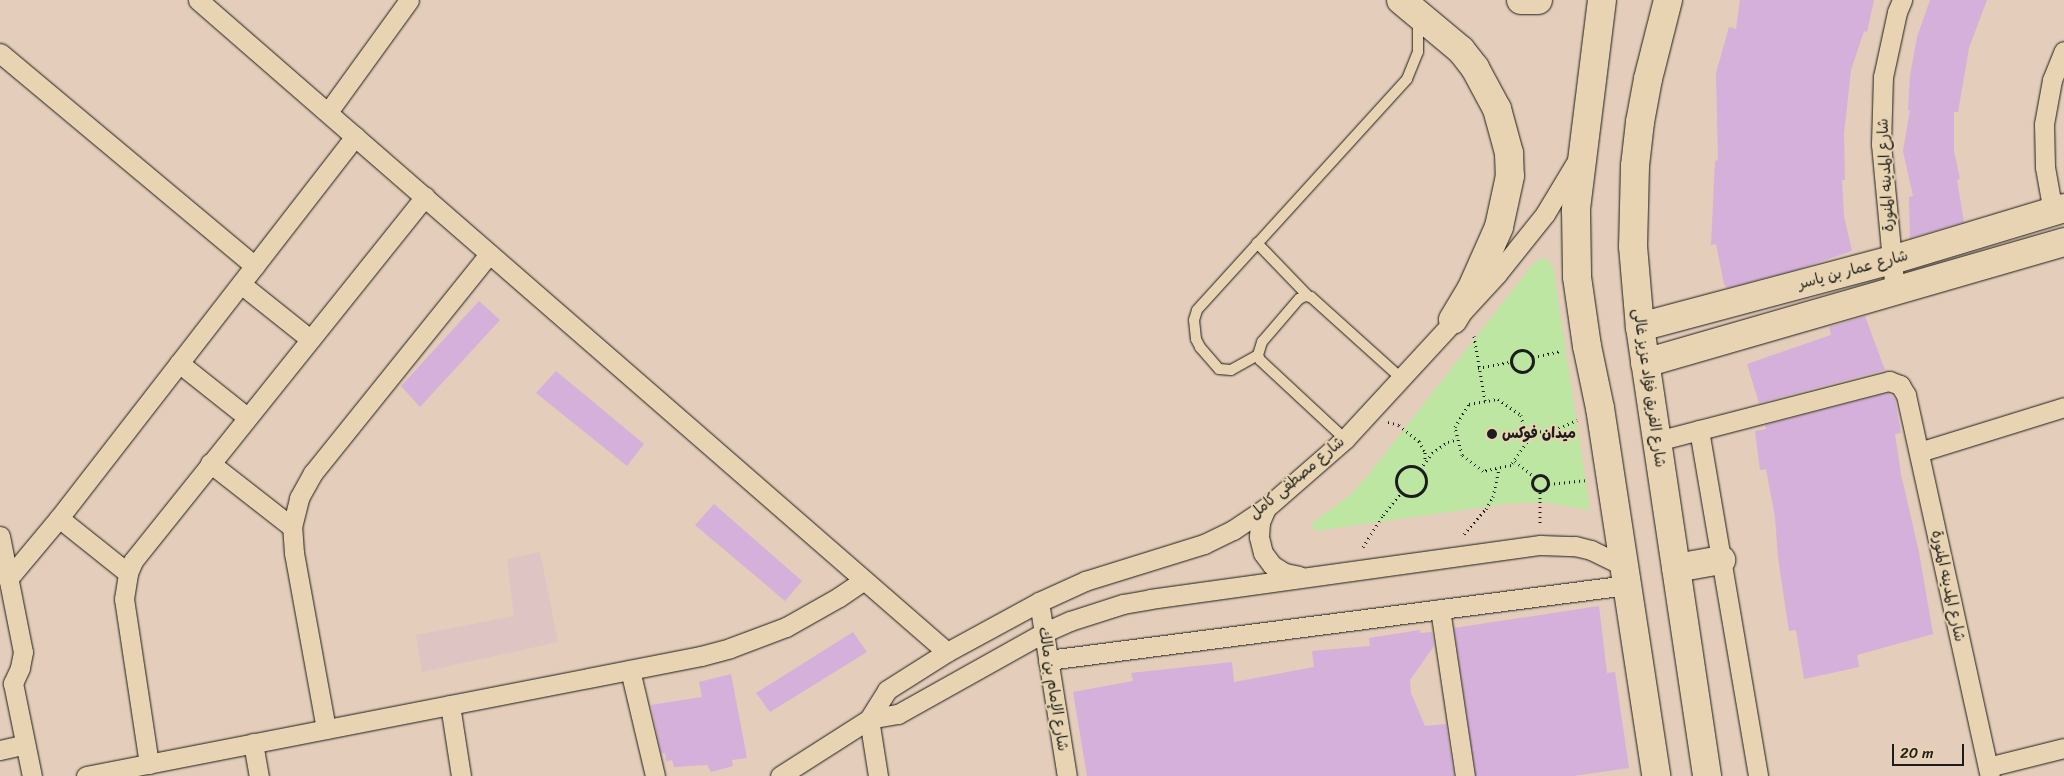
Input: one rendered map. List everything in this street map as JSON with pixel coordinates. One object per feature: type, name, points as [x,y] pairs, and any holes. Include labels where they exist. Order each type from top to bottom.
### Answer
[{"type":"street","points":[[198,0],[947,652]]},
{"type":"street","points":[[328,112],[409,0]]},
{"type":"street","points":[[1521,0],[1538,0]]},
{"type":"street","points":[[1602,0],[1576,210],[1577,277],[1587,346],[1600,408],[1656,776]]},
{"type":"street","name":"شارع الفريق فؤاد عزيز غالى","points":[[1668,0],[1648,79],[1635,166],[1633,246],[1645,363],[1707,776]]},
{"type":"street","name":"شارع المدينه المنورة","points":[[1895,292],[1881,144],[1883,77],[1897,12],[1902,0]]},
{"type":"street","points":[[1408,6],[1460,50],[1475,68],[1497,109],[1509,153],[1510,176],[1499,227],[1461,312]]},
{"type":"street","points":[[2058,210],[2045,168],[2044,124],[2052,80],[2064,51]]},
{"type":"street","points":[[0,53],[255,266]]},
{"type":"street","points":[[8,579],[59,518],[355,136]]},
{"type":"street","name":"شارع مصطفى كامل","points":[[869,719],[887,690],[947,652],[1039,602],[1108,573],[1211,541],[1266,508],[1345,440],[1497,274],[1533,229],[1565,182],[1584,149]]},
{"type":"street","points":[[148,764],[125,612],[124,598],[128,573],[140,550],[425,197]]},
{"type":"street","name":"شارع عمار بن ياسر","points":[[1640,327],[1892,260],[2058,210]]},
{"type":"street","name":"شارع عمار بن ياسر","points":[[1645,363],[2064,242]]},
{"type":"street","points":[[326,729],[294,553],[292,526],[299,498],[313,473],[489,254]]},
{"type":"street","points":[[241,284],[310,340]]},
{"type":"street","points":[[180,363],[247,417]]},
{"type":"street","name":"شارع المدينه المنورة","points":[[1699,430],[1889,381],[1900,385],[1906,396],[1919,452],[1989,771]]},
{"type":"street","points":[[1919,452],[2064,407]]},
{"type":"street","points":[[1657,441],[1699,430],[1758,776]]},
{"type":"street","points":[[210,463],[292,526]]},
{"type":"street","points":[[1266,508],[1260,530],[1263,552],[1272,565],[1285,573],[1300,577]]},
{"type":"street","points":[[59,518],[128,573]]},
{"type":"street","points":[[0,536],[23,652],[20,668],[6,680],[25,744],[32,776]]},
{"type":"street","name":"شارع مصطفى كامل","points":[[780,776],[869,719],[898,714],[1043,633],[1070,621],[1123,604],[1300,577],[1540,545],[1575,546],[1591,550],[1625,575]]},
{"type":"street","points":[[1676,568],[1721,560]]},
{"type":"street","points":[[1048,660],[1440,609],[1625,575]]},
{"type":"street","points":[[86,776],[701,656],[759,638],[813,613],[864,580]]},
{"type":"street","name":"شارع الإمام بن مالك","points":[[1039,602],[1067,776]]},
{"type":"street","points":[[1440,609],[1465,776]]},
{"type":"street","points":[[630,670],[655,776]]},
{"type":"street","points":[[450,705],[461,776]]},
{"type":"street","points":[[869,719],[878,776]]},
{"type":"street","points":[[253,743],[260,776]]},
{"type":"street","points":[[0,750],[25,744]]},
{"type":"street","points":[[1989,771],[2064,748]]},
{"type":"lane","points":[[1258,355],[1231,370],[1222,371],[1200,347],[1194,330],[1197,310],[1407,79],[1418,52],[1419,25],[1408,6]]},
{"type":"lane","points":[[1257,243],[1308,296],[1401,378]]},
{"type":"lane","points":[[1308,296],[1302,297],[1262,342],[1258,355],[1260,360],[1345,440]]},
{"type":"path","points":[[1461,312],[1486,402]]},
{"type":"path","points":[[1520,349],[1530,352],[1532,357],[1531,368],[1526,371],[1516,370],[1510,362],[1515,352],[1520,349]]},
{"type":"path","points":[[1478,368],[1510,362]]},
{"type":"path","points":[[1498,399],[1521,415],[1527,442],[1511,465],[1483,471],[1462,455],[1455,427],[1470,404],[1486,402],[1498,399]]},
{"type":"path","points":[[1525,433],[1554,430],[1600,408]]},
{"type":"path","points":[[1366,416],[1399,425],[1411,433],[1425,452],[1425,461]]},
{"type":"path","points":[[1420,469],[1425,461],[1440,447],[1458,439]]},
{"type":"path","points":[[1514,461],[1534,476],[1544,476],[1548,484]]},
{"type":"path","points":[[1407,466],[1420,469],[1426,481],[1420,493],[1408,496],[1401,493],[1397,488],[1397,475],[1407,466]]},
{"type":"path","points":[[1440,559],[1486,509],[1493,496],[1499,468]]},
{"type":"path","points":[[1534,476],[1532,480],[1533,488],[1540,492]]},
{"type":"path","points":[[1548,484],[1610,478]]},
{"type":"path","points":[[1540,492],[1544,491],[1548,484]]},
{"type":"path","points":[[1540,492],[1540,545]]},
{"type":"path","points":[[1350,571],[1374,527],[1401,493]]},
{"type":"shaded area","points":[[540,552],[558,642],[422,672],[416,635],[514,616],[507,559]]},
{"type":"green space","points":[[1541,258],[1547,259],[1553,267],[1590,510],[1543,502],[1505,504],[1315,531],[1311,524],[1349,496],[1365,479],[1533,264]]},
{"type":"building","points":[[1740,0],[1874,0],[1867,32],[1864,31],[1851,70],[1844,134],[1845,180],[1842,180],[1844,216],[1852,251],[1799,269],[1727,288],[1724,284],[1716,244],[1711,245],[1715,161],[1718,160],[1716,73],[1729,27],[1736,29]]},
{"type":"building","points":[[1930,0],[1987,0],[1969,48],[1958,112],[1954,112],[1954,151],[1960,179],[1957,180],[1964,222],[1910,238],[1909,197],[1913,196],[1903,151],[1910,110],[1908,110],[1910,76],[1917,37]]},
{"type":"building","points":[[479,301],[500,320],[420,407],[401,386]]},
{"type":"building","points":[[1865,316],[1885,370],[1759,403],[1747,364],[1831,335],[1829,327]]},
{"type":"building","points":[[556,371],[644,444],[627,466],[536,393]]},
{"type":"building","points":[[1888,393],[1895,399],[1901,433],[1895,434],[1901,474],[1919,552],[1933,634],[1857,655],[1859,667],[1804,679],[1796,630],[1789,631],[1778,558],[1775,517],[1766,469],[1760,470],[1755,431],[1766,429],[1765,425]]},
{"type":"building","points":[[714,504],[802,581],[785,601],[695,525]]},
{"type":"building","points":[[1599,606],[1607,673],[1615,672],[1629,768],[1573,776],[1476,776],[1454,628]]},
{"type":"building","points":[[1420,630],[1420,633],[1432,632],[1434,646],[1410,680],[1411,693],[1425,726],[1446,724],[1454,776],[1087,776],[1073,692],[1133,681],[1131,673],[1232,662],[1234,682],[1314,667],[1312,651],[1370,646],[1369,638]]},
{"type":"building","points":[[853,632],[867,652],[770,712],[756,693]]},
{"type":"building","points":[[731,674],[747,758],[732,760],[733,766],[711,772],[707,765],[674,767],[672,760],[666,761],[665,753],[661,753],[651,705],[702,697],[699,682]]},
{"type":"place","name":"ميدان فوكس","points":[[1492,434]]}]
